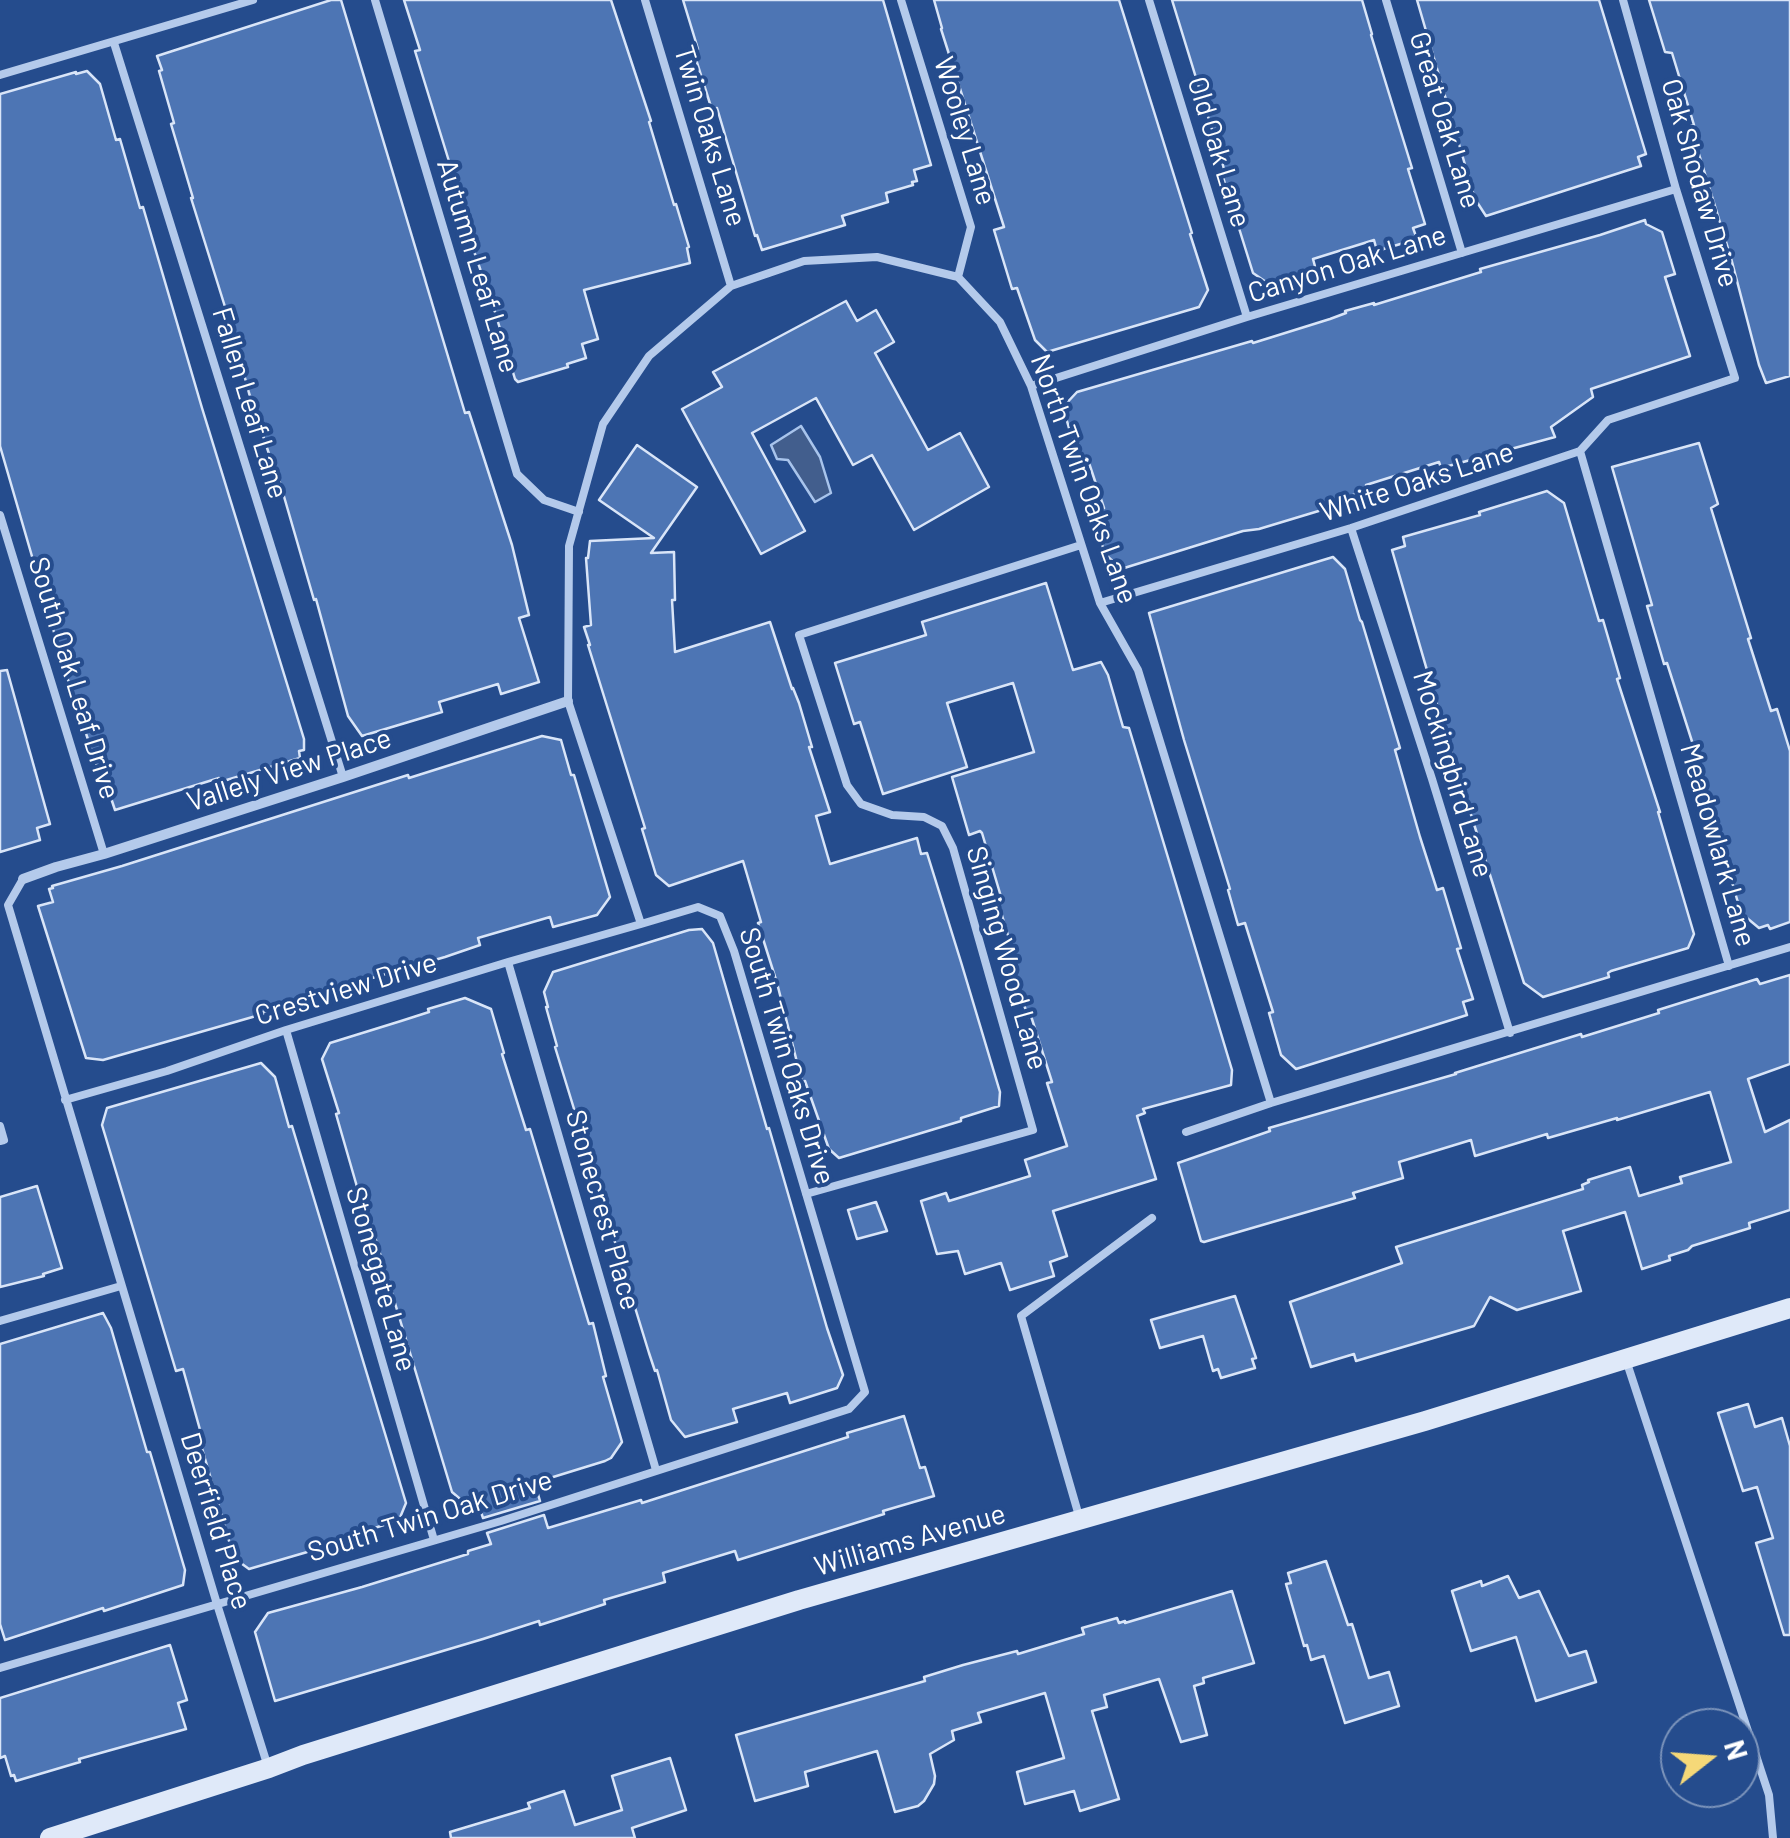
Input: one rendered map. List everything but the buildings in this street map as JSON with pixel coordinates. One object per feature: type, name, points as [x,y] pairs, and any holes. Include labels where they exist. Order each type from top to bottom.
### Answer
[{"type":"street","name":"Vallely View Place","points":[[23,879],[568,701]]},
{"type":"street","name":"Williams Avenue","points":[[50,1838],[799,1600],[1425,1421],[1790,1308]]},
{"type":"lane","points":[[0,76],[253,0]]},
{"type":"lane","name":"Autumn Leaf Lane","points":[[376,0],[517,474],[544,500],[578,512]]},
{"type":"lane","name":"Twin Oaks Lane","points":[[645,0],[731,286]]},
{"type":"lane","name":"Wooley Lane","points":[[901,0],[971,226],[958,276]]},
{"type":"lane","name":"Old Oak Lane","points":[[1149,0],[1247,317]]},
{"type":"lane","name":"Great Oak Lane","points":[[1386,0],[1462,253]]},
{"type":"lane","name":"Oak Shodaw Drive","points":[[1623,0],[1735,378]]},
{"type":"lane","name":"Fallen Leaf Lane","points":[[114,42],[343,777]]},
{"type":"lane","name":"Canyon Oak Lane","points":[[1031,386],[1676,189]]},
{"type":"lane","points":[[641,924],[568,701],[569,546],[604,424],[649,356],[731,286],[804,261],[877,258],[958,276]]},
{"type":"lane","name":"North Twin Oaks Lane","points":[[958,276],[1000,322],[1031,386],[1100,603],[1138,670],[1271,1103]]},
{"type":"lane","name":"White Oaks Lane","points":[[1100,603],[1351,528],[1580,452],[1608,420],[1735,378]]},
{"type":"lane","name":"Meadowlark Lane","points":[[1580,452],[1729,966]]},
{"type":"lane","name":"South Oak Leaf Drive","points":[[0,514],[104,854]]},
{"type":"lane","name":"Mockingbird Lane","points":[[1351,528],[1510,1033]]},
{"type":"lane","name":"Singing Wood Lane","points":[[806,1194],[1033,1130],[953,848],[942,826],[924,817],[892,815],[861,804],[847,785],[799,635],[1082,545]]},
{"type":"lane","name":"Deerfield Place","points":[[23,879],[8,904],[269,1768]]},
{"type":"lane","name":"South Twin Oaks Drive","points":[[641,924],[698,908],[720,916],[734,950],[864,1392]]},
{"type":"lane","name":"Crestview Drive","points":[[66,1100],[641,924]]},
{"type":"lane","points":[[1186,1132],[1790,947]]},
{"type":"lane","name":"Stonecrest Place","points":[[508,962],[656,1470]]},
{"type":"lane","name":"Stonegate Lane","points":[[286,1030],[434,1540]]},
{"type":"lane","points":[[0,1126],[4,1140],[0,1141]]},
{"type":"lane","points":[[1080,1520],[1021,1316],[1152,1218]]},
{"type":"lane","points":[[0,1321],[121,1286]]},
{"type":"lane","points":[[1626,1359],[1769,1795],[1773,1838]]},
{"type":"lane","name":"South Twin Oak Drive","points":[[0,1668],[501,1520],[849,1409],[864,1392]]},
{"type":"water","points":[[801,426],[820,457],[831,493],[815,502],[788,460],[777,459],[771,445]]}]
